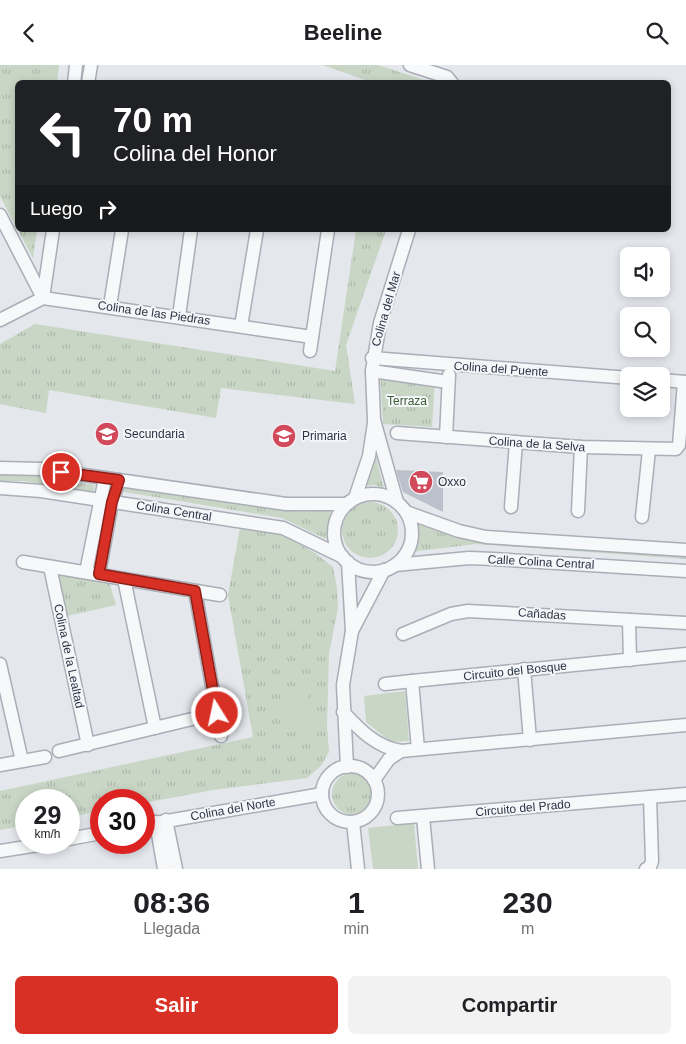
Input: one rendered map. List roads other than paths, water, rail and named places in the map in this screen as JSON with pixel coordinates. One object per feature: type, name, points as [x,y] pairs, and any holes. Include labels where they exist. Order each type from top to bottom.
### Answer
[{"type":"street","points":[[74,80],[76,65]]},
{"type":"street","points":[[88,80],[91,65]]},
{"type":"street","points":[[410,65],[447,77],[450,80]]},
{"type":"street","points":[[0,215],[43,298]]},
{"type":"street","points":[[43,298],[53,232]]},
{"type":"street","points":[[110,307],[122,232]]},
{"type":"street","points":[[179,317],[191,232]]},
{"type":"street","points":[[241,326],[257,232]]},
{"type":"street","points":[[310,351],[328,232]]},
{"type":"street","name":"Colina del Mar","points":[[351,501],[369,456],[374,420],[372,358],[380,323],[408,232]]},
{"type":"street","points":[[0,320],[43,298]]},
{"type":"street","name":"Colina de las Piedras","points":[[43,298],[312,337]]},
{"type":"street","name":"Colina del Puente","points":[[372,358],[620,377]]},
{"type":"street","points":[[446,437],[448,382],[451,365]]},
{"type":"street","points":[[372,371],[448,382]]},
{"type":"street","points":[[670,381],[685,382]]},
{"type":"street","name":"Colina de la Selva","points":[[397,433],[581,447],[649,450],[676,449],[679,445],[685,382]]},
{"type":"street","name":"Colina del Mar","points":[[374,420],[397,502]]},
{"type":"street","points":[[512,507],[516,442]]},
{"type":"street","points":[[578,511],[581,447]]},
{"type":"street","points":[[642,517],[649,450]]},
{"type":"street","name":"Colina Central","points":[[0,468],[42,469],[286,504],[351,501]]},
{"type":"street","points":[[86,571],[99,499],[105,478]]},
{"type":"street","points":[[99,574],[112,502],[119,480]]},
{"type":"street","name":"Colina Central","points":[[0,487],[99,499],[283,528],[345,559]]},
{"type":"street","points":[[352,631],[390,568],[404,557],[410,547],[412,529],[406,512],[397,502],[384,495],[370,494],[351,501],[335,524],[337,547],[345,559],[359,569],[371,571],[390,568]]},
{"type":"street","name":"Calle Colina Central","points":[[406,512],[459,531],[486,537],[686,550]]},
{"type":"street","name":"Calle Colina Central","points":[[390,568],[469,558],[686,571]]},
{"type":"street","points":[[345,559],[352,631],[343,685],[347,767]]},
{"type":"street","points":[[23,562],[86,571],[220,595]]},
{"type":"street","name":"Colina de la Lealtad","points":[[50,567],[88,745]]},
{"type":"street","points":[[124,579],[155,728]]},
{"type":"street","points":[[195,591],[221,736]]},
{"type":"street","name":"Cañadas","points":[[403,634],[451,614],[468,611],[686,623]]},
{"type":"street","points":[[629,620],[630,659]]},
{"type":"street","name":"Circuito del Bosque","points":[[385,684],[686,654]]},
{"type":"street","points":[[0,664],[22,761]]},
{"type":"street","points":[[524,669],[530,740]]},
{"type":"street","points":[[412,681],[418,749]]},
{"type":"street","points":[[343,712],[377,743],[389,749],[401,751],[686,725]]},
{"type":"street","points":[[59,751],[217,713]]},
{"type":"street","points":[[374,780],[389,759],[401,751]]},
{"type":"street","points":[[0,765],[45,757]]},
{"type":"street","points":[[347,767],[363,770],[374,780],[378,795],[373,811],[361,820],[353,822],[345,822],[331,815],[323,801],[322,794],[324,786],[332,773],[347,767]]},
{"type":"street","name":"Colina del Norte","points":[[155,822],[322,794]]},
{"type":"street","name":"Circuito del Prado","points":[[397,818],[686,794]]},
{"type":"street","points":[[646,869],[650,867],[652,861],[650,797]]},
{"type":"street","points":[[423,817],[428,869]]},
{"type":"street","points":[[155,822],[164,869]]},
{"type":"street","points":[[155,822],[176,869]]},
{"type":"street","points":[[353,822],[359,869],[353,869]]},
{"type":"street","points":[[0,851],[15,849]]},
{"type":"place","name":"Secundaria","points":[[107,434]]},
{"type":"place","name":"Primaria","points":[[284,436]]},
{"type":"place","name":"Oxxo","points":[[421,482]]},
{"type":"park label","name":"Terraza","points":[[407,401]]}]
